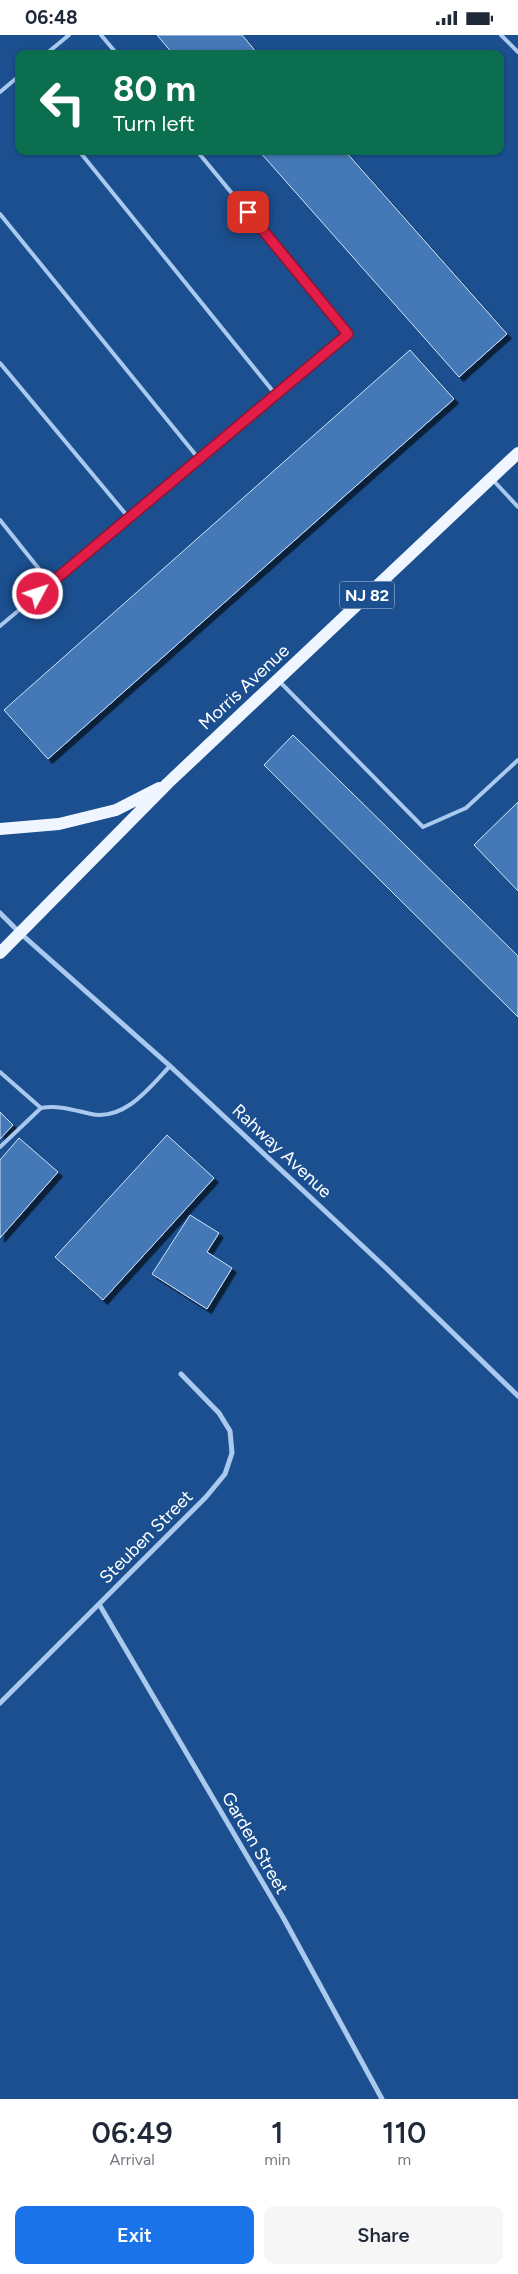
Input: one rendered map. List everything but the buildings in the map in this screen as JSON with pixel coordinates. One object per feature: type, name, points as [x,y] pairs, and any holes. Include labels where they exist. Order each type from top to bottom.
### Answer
[{"type":"main road","name":"Morris Avenue","points":[[0,953],[168,783],[518,453]]},
{"type":"main road","points":[[0,829],[60,824],[116,809],[168,783]]},
{"type":"street","name":"Rahway Avenue","points":[[0,913],[20,933],[170,1065],[386,1268],[518,1396]]},
{"type":"street","name":"Steuben Street","points":[[0,1703],[206,1497],[225,1474],[232,1453],[230,1431],[219,1413],[182,1374]]},
{"type":"street","name":"Garden Street","points":[[99,1604],[284,1919],[382,2099]]},
{"type":"lane","points":[[51,50],[69,35]]},
{"type":"lane","points":[[101,35],[114,50]]},
{"type":"lane","points":[[501,35],[518,52]]},
{"type":"lane","points":[[0,91],[15,80]]},
{"type":"lane","points":[[82,155],[276,395]]},
{"type":"lane","points":[[0,627],[348,334],[200,155]]},
{"type":"lane","points":[[0,214],[199,459]]},
{"type":"lane","points":[[0,363],[129,518]]},
{"type":"lane","points":[[491,478],[518,507]]},
{"type":"lane","points":[[0,521],[51,584]]},
{"type":"lane","points":[[278,679],[423,827],[466,808],[518,760]]},
{"type":"lane","points":[[0,1073],[41,1108],[68,1108],[92,1115],[117,1112],[138,1100],[170,1065]]},
{"type":"lane","points":[[0,1147],[41,1108]]},
{"type":"route","points":[[38,594],[348,334],[248,212]]}]
